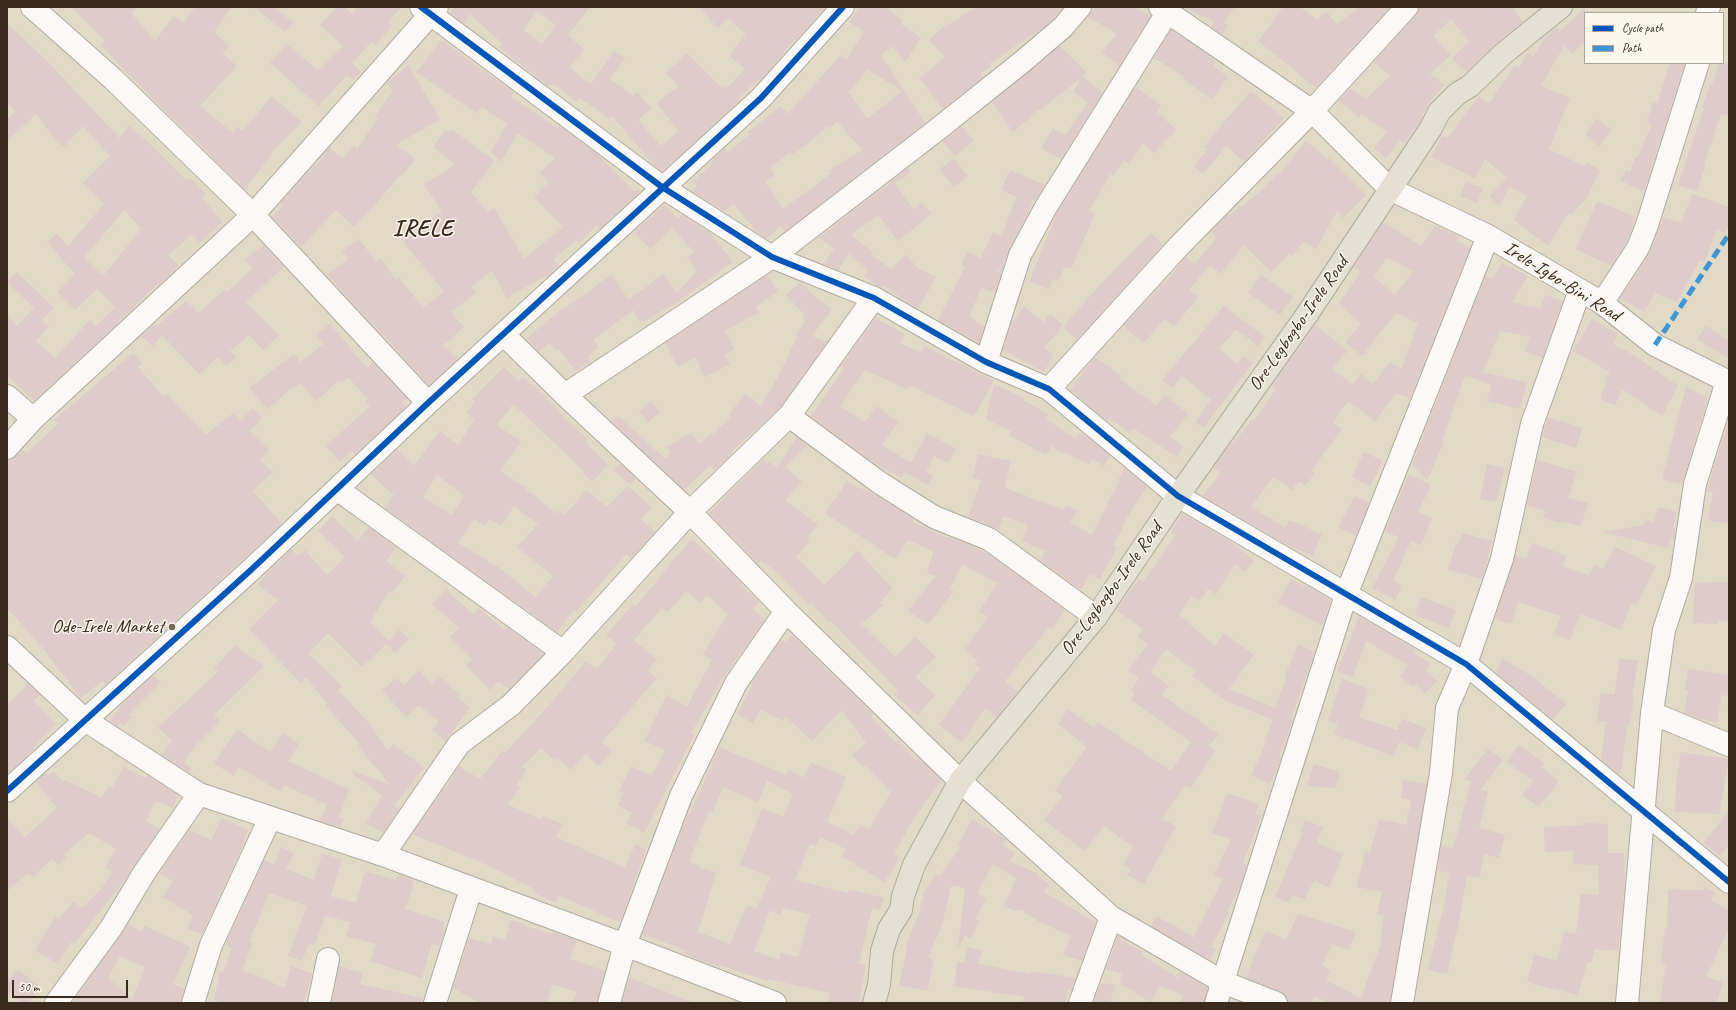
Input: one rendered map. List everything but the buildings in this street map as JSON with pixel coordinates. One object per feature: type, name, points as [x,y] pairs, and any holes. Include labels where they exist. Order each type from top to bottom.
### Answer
[{"type":"main road","name":"Ore-Legbogbo-Irele Road","points":[[874,1003],[879,985],[882,951],[889,929],[901,910],[914,865],[960,781],[1096,617],[1178,496],[1306,316],[1431,128],[1439,112],[1457,94],[1470,86],[1503,54],[1561,7]]},
{"type":"street","points":[[32,7],[113,79],[253,215],[428,403]]},
{"type":"street","points":[[7,791],[337,489],[662,187],[761,98],[843,7]]},
{"type":"street","points":[[566,395],[772,257],[1022,62],[1063,27],[1080,7]]},
{"type":"street","points":[[1049,389],[1178,247],[1312,111],[1407,7]]},
{"type":"street","points":[[7,448],[33,418],[253,215],[430,9],[662,187],[772,257],[874,298],[986,362],[1049,389],[1178,496],[1466,664],[1729,882]]},
{"type":"street","points":[[986,362],[1020,255],[1046,207],[1163,10]]},
{"type":"street","name":"Irele-Igbo-Bini Road","points":[[1163,10],[1312,111],[1390,189],[1488,236],[1602,303],[1655,345],[1728,382]]},
{"type":"street","points":[[1602,303],[1638,248],[1645,231],[1698,64]]},
{"type":"street","points":[[1216,1003],[1346,595],[1488,236]]},
{"type":"street","points":[[1402,1003],[1441,773],[1447,708],[1466,664],[1502,559],[1532,424],[1580,290]]},
{"type":"street","points":[[383,855],[459,744],[511,705],[563,652],[690,512],[788,416],[874,298]]},
{"type":"street","points":[[504,335],[690,512],[786,611],[960,781],[1111,917],[1223,982],[1276,1003]]},
{"type":"street","points":[[1628,1003],[1645,813],[1652,713],[1664,630],[1681,578],[1695,484],[1728,382]]},
{"type":"street","points":[[7,396],[33,418]]},
{"type":"street","points":[[788,416],[880,483],[934,517],[989,539],[1096,617]]},
{"type":"street","points":[[337,489],[563,652]]},
{"type":"street","points":[[609,1003],[625,945],[685,789],[736,683],[786,611]]},
{"type":"street","points":[[7,647],[85,720],[198,794],[383,855],[625,945],[775,1003]]},
{"type":"street","points":[[1652,713],[1729,745]]},
{"type":"street","points":[[56,1003],[111,928],[152,860],[198,794]]},
{"type":"street","points":[[193,1003],[211,945],[270,818]]},
{"type":"street","points":[[435,1003],[471,889]]},
{"type":"street","points":[[1080,1003],[1111,917]]},
{"type":"street","points":[[319,1003],[328,959]]},
{"type":"marked path","points":[[1655,345],[1729,234]]},
{"type":"cycle path","points":[[421,7],[662,187],[772,257],[874,298],[986,362],[1049,389],[1178,496],[1466,664],[1729,882]]},
{"type":"cycle path","points":[[7,791],[252,569],[428,403],[761,98],[843,7]]},
{"type":"place","name":"Ode-Irele Market","points":[[172,627]]},
{"type":"district","name":"IRELE","points":[[423,230]]}]
